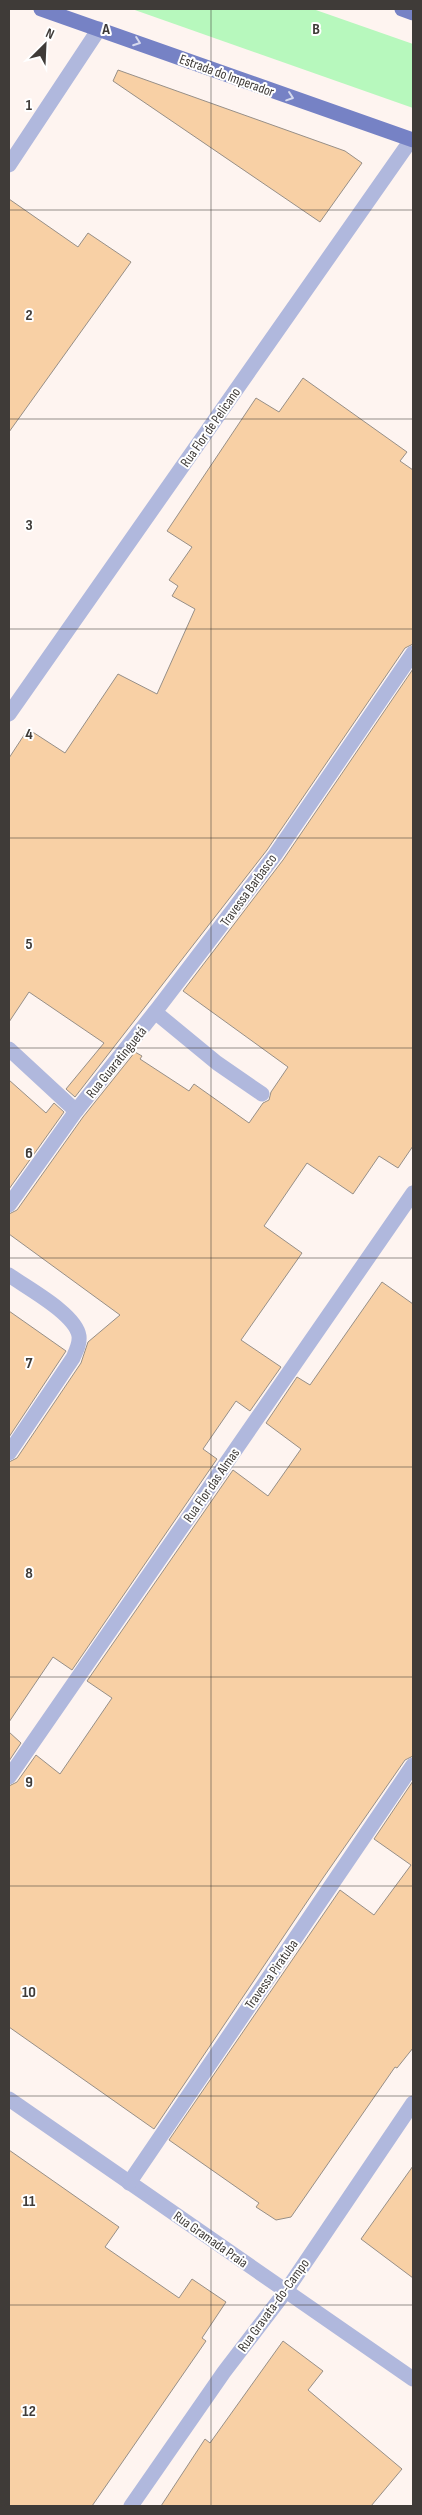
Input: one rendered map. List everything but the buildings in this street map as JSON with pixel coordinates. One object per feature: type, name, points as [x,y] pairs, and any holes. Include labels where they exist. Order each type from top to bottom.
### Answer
[{"type":"main road","name":"Estrada do Imperador","points":[[41,9],[412,140]]},
{"type":"main road","points":[[402,9],[413,13]]},
{"type":"street","points":[[9,166],[99,29]]},
{"type":"street","name":"Rua Flor de Pelicano","points":[[9,714],[412,140]]},
{"type":"street","name":"Travessa Barbasco","points":[[155,1012],[274,855],[413,653]]},
{"type":"street","points":[[155,1012],[218,1064],[262,1094]]},
{"type":"street","name":"Rua Guaratinguetá","points":[[9,1205],[76,1111],[155,1012]]},
{"type":"street","points":[[9,1049],[76,1111]]},
{"type":"street","name":"Rua Flor das Almas","points":[[9,1777],[413,1193]]},
{"type":"street","points":[[9,1275],[66,1316],[75,1325],[79,1336],[79,1345],[73,1358],[9,1452]]},
{"type":"street","name":"Travessa Piratuba","points":[[129,2183],[413,1766]]},
{"type":"street","name":"Rua Gramada Praia","points":[[9,2099],[413,2379]]},
{"type":"street","name":"Rua Gravata-do-Campo","points":[[132,2506],[224,2372],[286,2291],[413,2103]]},
{"type":"green space","points":[[132,9],[313,9],[413,44],[413,108]]}]
